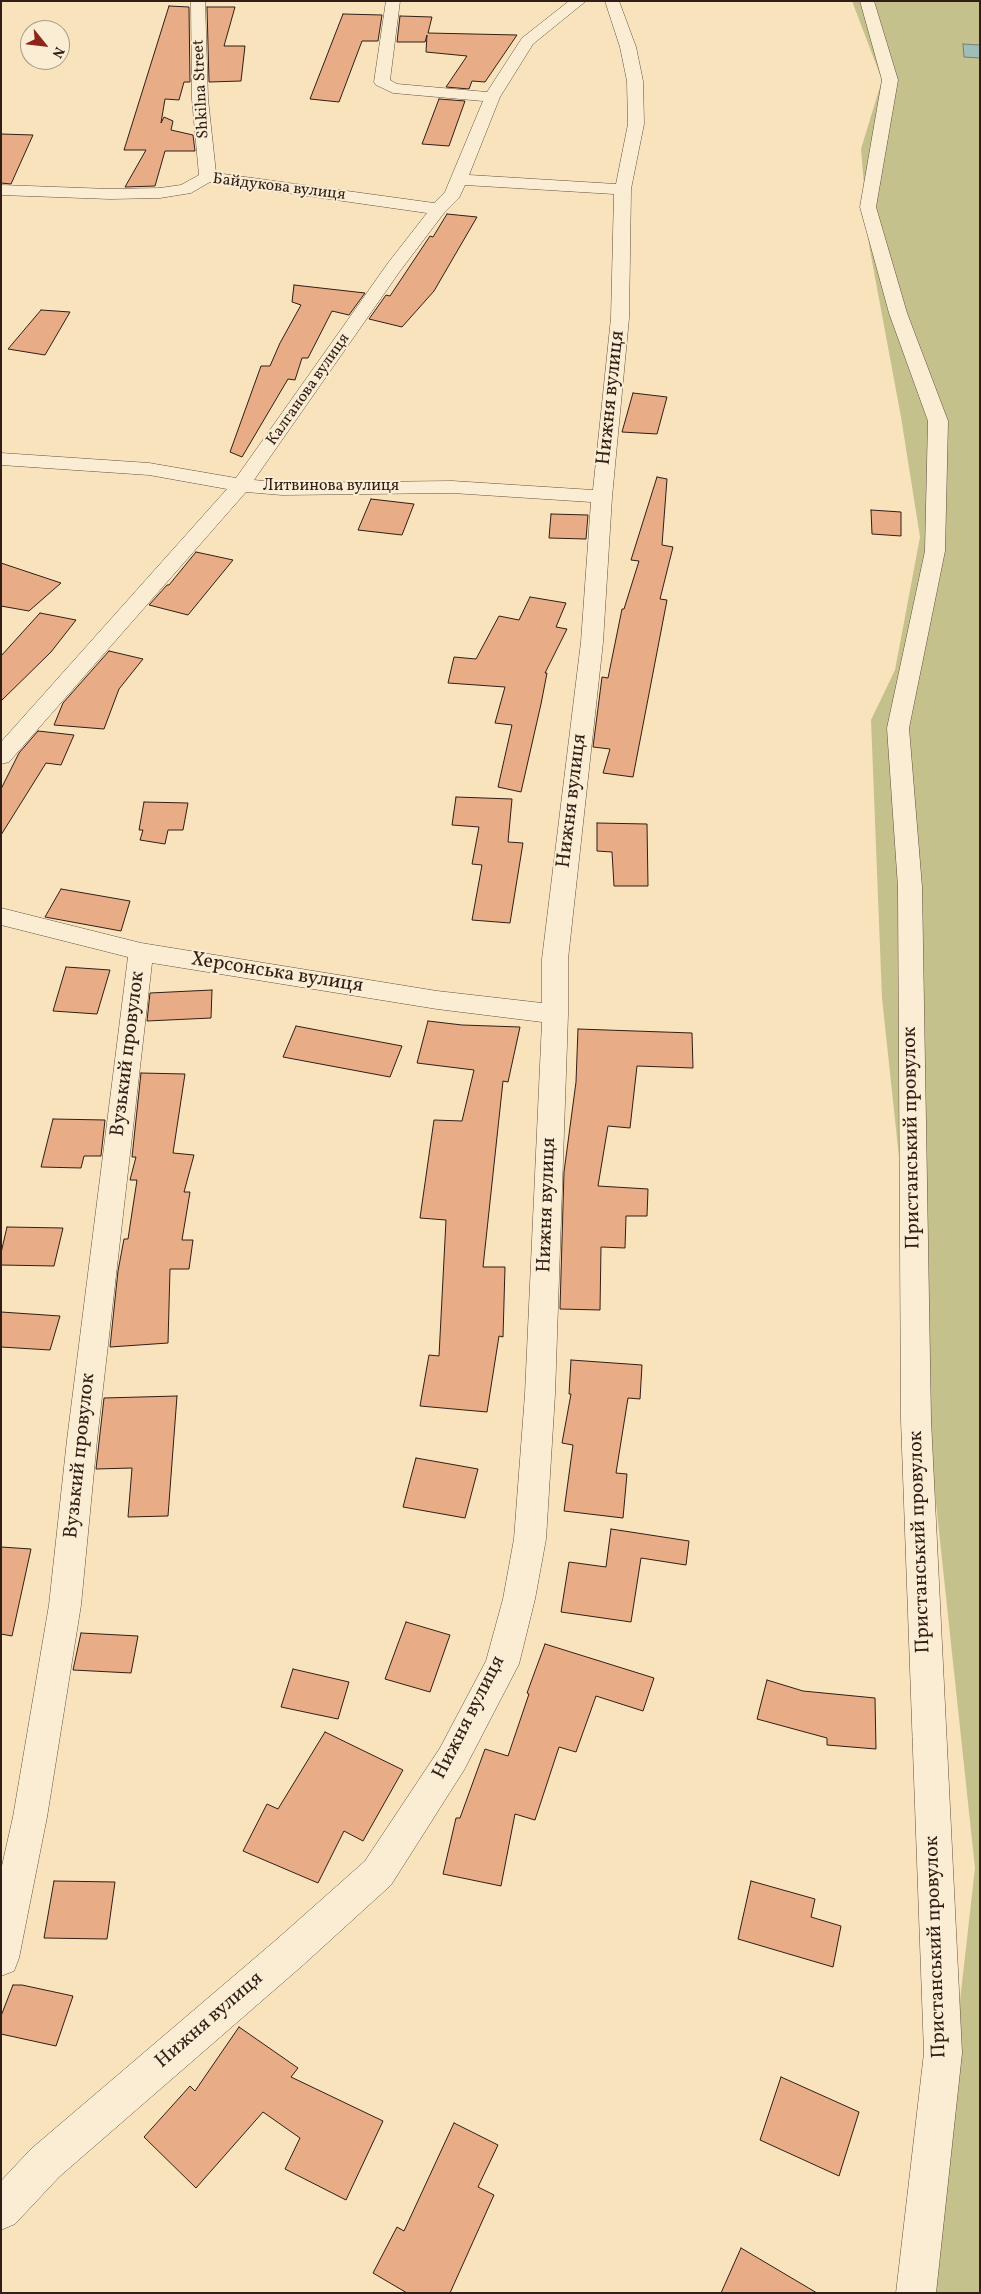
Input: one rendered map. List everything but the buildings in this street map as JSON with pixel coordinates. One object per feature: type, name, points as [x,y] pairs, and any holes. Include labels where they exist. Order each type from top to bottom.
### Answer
[{"type":"street","name":"Shkilna Street","points":[[198,1],[200,98],[208,178]]},
{"type":"street","points":[[393,1],[382,82],[392,88],[492,97]]},
{"type":"street","name":"Калганова вулиця","points":[[1,757],[241,485],[394,267],[438,209],[452,194],[460,180],[492,97],[527,41],[579,1]]},
{"type":"street","name":"Нижня вулиця","points":[[1,2210],[46,2163],[289,1953],[378,1873],[452,1759],[502,1664],[519,1599],[530,1538],[540,1394],[555,1014],[555,959],[592,642],[602,497],[620,318],[623,189],[636,124],[635,80],[628,47],[612,1]]},
{"type":"street","name":"Пристанський провулок","points":[[867,1],[890,80],[868,207],[898,313],[938,420],[935,550],[898,728],[910,887],[916,1420],[943,2053],[916,2293]]},
{"type":"street","name":"Байдукова вулиця","points":[[1,190],[110,194],[160,193],[185,189],[208,178],[438,209]]},
{"type":"street","points":[[460,180],[623,189]]},
{"type":"street","name":"Литвинова вулиця","points":[[1,458],[150,469],[241,485],[282,489],[452,487],[602,497]]},
{"type":"street","name":"Херсонська вулиця","points":[[1,916],[141,952],[437,1000],[555,1014]]},
{"type":"street","name":"Вузький провулок","points":[[1,1958],[30,1817],[65,1605],[82,1440],[141,952]]},
{"type":"shaded area","points":[[852,1],[980,1],[980,45],[963,44],[964,57],[980,58],[980,2293],[927,2293],[975,1868],[882,998],[871,720],[895,670],[920,537],[901,417],[869,245],[861,149],[882,80]]},
{"type":"water","points":[[963,44],[980,45],[980,58],[964,57]]}]
